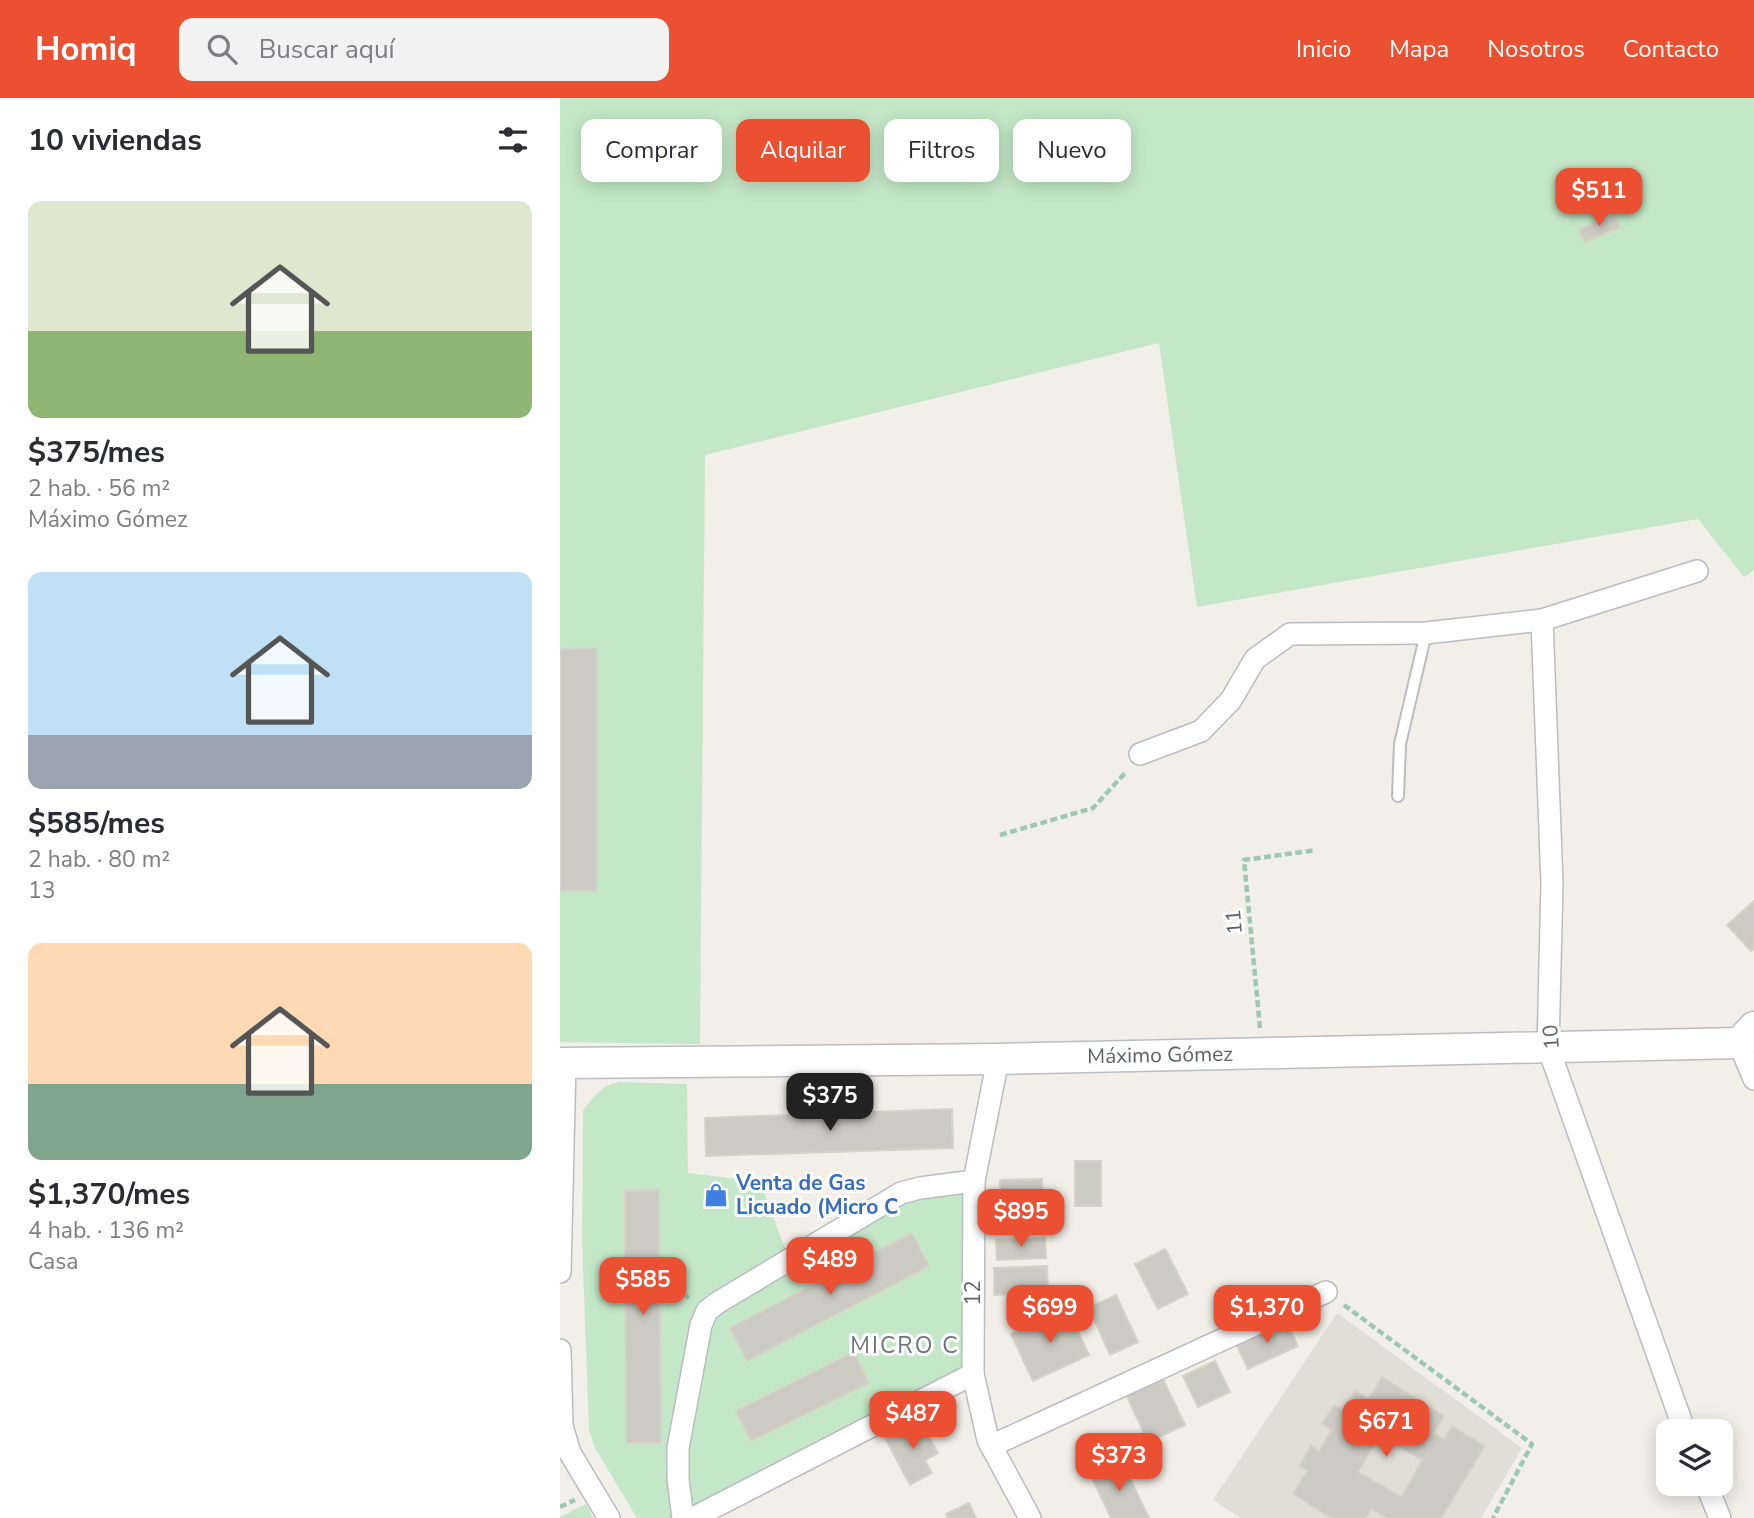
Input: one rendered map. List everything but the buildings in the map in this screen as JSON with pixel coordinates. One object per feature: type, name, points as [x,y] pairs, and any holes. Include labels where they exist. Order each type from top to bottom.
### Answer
[{"type":"main road","name":"Máximo Gómez","points":[[562,1065],[1548,1047],[1749,1037]]},
{"type":"street","points":[[1140,754],[1201,731],[1231,700],[1255,659],[1290,634],[1426,633],[1542,620],[1697,571]]},
{"type":"street","name":"10","points":[[1542,620],[1552,883],[1548,1047],[1680,1419]]},
{"type":"street","points":[[1749,1037],[1754,1079]]},
{"type":"street","name":"12","points":[[998,1059],[974,1181],[973,1374],[991,1446],[1030,1518]]},
{"type":"street","points":[[560,1272],[562,1065]]},
{"type":"street","points":[[683,1518],[678,1479],[678,1448],[701,1325],[707,1311],[901,1193],[974,1181]]},
{"type":"street","points":[[991,1446],[1326,1292]]},
{"type":"street","points":[[560,1350],[562,1426],[570,1453],[609,1518]]},
{"type":"street","points":[[694,1518],[973,1374]]},
{"type":"street","points":[[1711,1496],[1720,1518]]},
{"type":"lane","points":[[1398,796],[1400,744],[1426,633]]},
{"type":"path","points":[[1000,835],[1093,808],[1140,754]]},
{"type":"path","name":"11","points":[[1262,1053],[1244,860],[1316,850]]},
{"type":"path","points":[[660,1277],[707,1311]]},
{"type":"path","points":[[1326,1292],[1532,1444],[1493,1518]]},
{"type":"shaded area","points":[[1337,1313],[1522,1448],[1481,1518],[1241,1518],[1213,1500]]},
{"type":"green space","points":[[560,98],[1754,98],[1754,570],[1744,577],[1698,519],[1197,607],[1159,343],[705,455],[700,1044],[560,1042]]},
{"type":"green space","points":[[620,1082],[687,1084],[688,1173],[760,1182],[789,1259],[901,1193],[974,1181],[973,1374],[692,1518],[637,1518],[595,1448],[589,1430],[582,1241],[583,1111],[603,1089]]},
{"type":"green space","points":[[586,1504],[593,1518],[560,1518],[560,1517]]},
{"type":"place","name":"Venta de Gas Licuado (Micro C","points":[[716,1195]]},
{"type":"district","name":"MICRO C","points":[[905,1345]]}]
